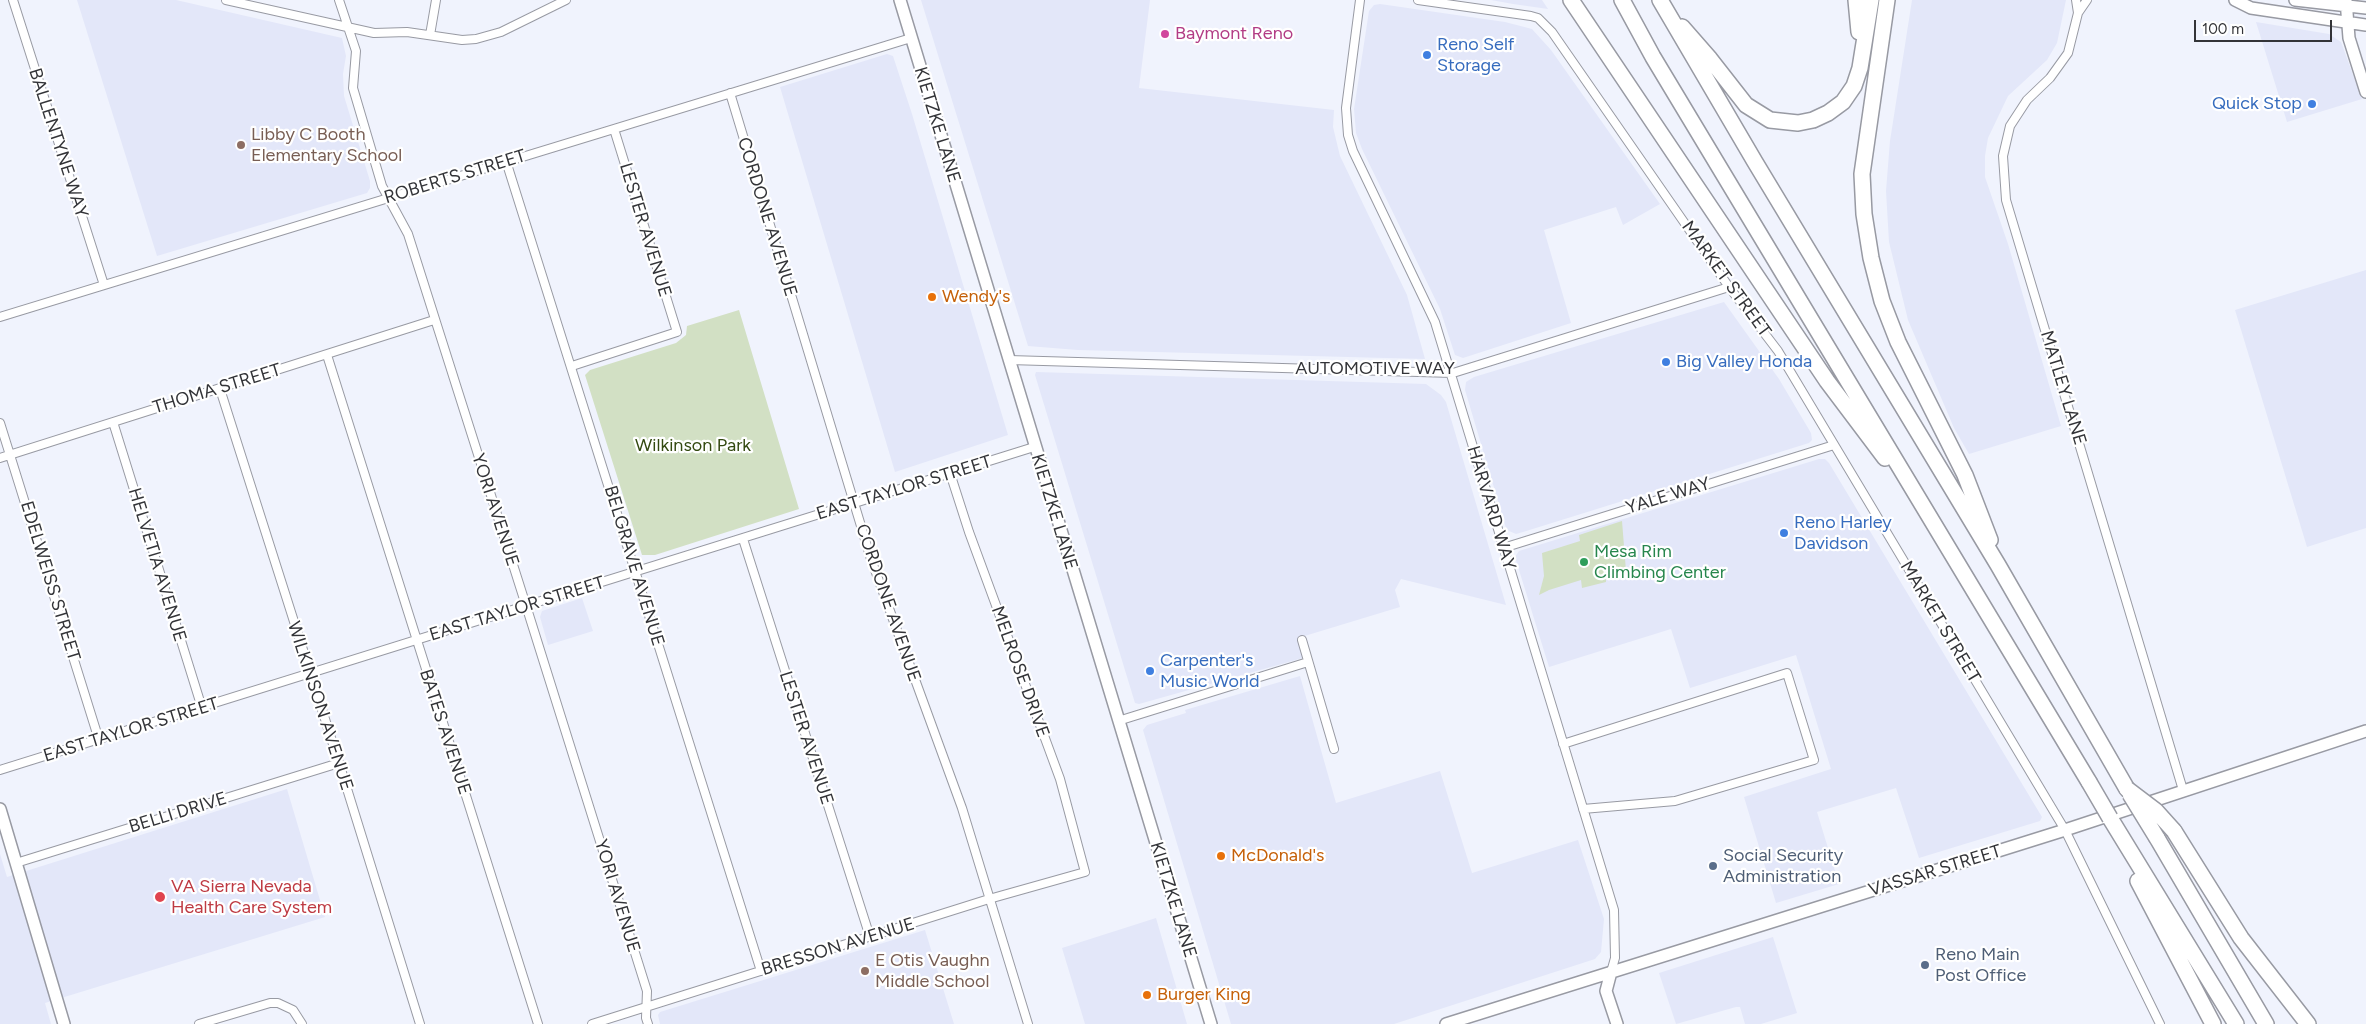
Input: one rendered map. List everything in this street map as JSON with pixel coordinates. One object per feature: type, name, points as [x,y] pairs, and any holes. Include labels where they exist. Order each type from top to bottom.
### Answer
[{"type":"highway","points":[[1571,0],[1843,404],[1876,448],[1912,489]]},
{"type":"highway","points":[[1622,0],[1653,57],[2110,818],[2213,1024]]},
{"type":"highway","points":[[1660,0],[1710,59],[1739,98],[1753,111],[1770,120],[1798,123],[1814,120],[1828,113],[1849,95],[1860,68],[1871,0]]},
{"type":"highway","points":[[1660,0],[1730,120],[1998,565],[2117,772],[2266,1024]]},
{"type":"highway","points":[[1856,0],[1859,17],[1860,68]]},
{"type":"highway","points":[[1887,0],[1863,165],[1863,203],[1871,258],[1882,301],[1898,342],[1965,475],[1998,565]]},
{"type":"highway","points":[[2127,789],[2152,807],[2174,831],[2240,938],[2308,1024]]},
{"type":"highway","points":[[2126,849],[2236,1024]]},
{"type":"main road","name":"KIETZKE LANE","points":[[900,0],[1034,447],[1211,1024]]},
{"type":"main road","points":[[2235,0],[2251,8],[2366,26],[2363,5],[2295,0]]},
{"type":"main road","points":[[2346,3],[2346,22],[2366,92]]},
{"type":"main road","name":"VASSAR STREET","points":[[1446,1024],[2065,830],[2366,731]]},
{"type":"main road","points":[[0,810],[64,1024]]},
{"type":"main road","name":"HARVARD WAY","points":[[1611,972],[1606,991],[1617,1024]]},
{"type":"street","name":"BALLENTYNE WAY","points":[[13,0],[104,285]]},
{"type":"street","points":[[226,0],[374,33],[407,32],[462,40],[489,36],[566,0]]},
{"type":"street","name":"YORI AVENUE","points":[[339,0],[356,51],[353,88],[387,197],[408,234],[526,605],[647,991],[648,1024]]},
{"type":"street","points":[[430,35],[436,0]]},
{"type":"street","name":"HARVARD WAY","points":[[1360,0],[1346,108],[1348,135],[1353,151],[1435,322],[1615,918],[1615,958],[1611,972]]},
{"type":"street","name":"MARKET STREET","points":[[1418,0],[1531,16],[1546,25],[1729,287],[1778,351],[2065,830],[2160,1024]]},
{"type":"street","name":"MATLEY LANE","points":[[2076,0],[2078,12],[2068,53],[2050,78],[2027,100],[2010,126],[2003,156],[2006,200],[2183,790]]},
{"type":"street","points":[[2078,12],[2087,0]]},
{"type":"street","name":"ROBERTS STREET","points":[[0,317],[911,38]]},
{"type":"street","name":"CORDONE AVENUE","points":[[730,94],[874,568],[962,808],[1028,1024]]},
{"type":"street","name":"LESTER AVENUE","points":[[572,366],[677,332],[614,129]]},
{"type":"street","name":"BELGRAVE AVENUE","points":[[506,161],[761,971]]},
{"type":"street","name":"AUTOMOTIVE WAY","points":[[1009,360],[1451,373],[1729,287]]},
{"type":"street","name":"THOMA STREET","points":[[0,458],[434,320]]},
{"type":"street","name":"BATES AVENUE","points":[[326,355],[538,1024]]},
{"type":"street","name":"WILKINSON AVENUE","points":[[220,389],[420,1024]]},
{"type":"street","name":"HELVETIA AVENUE","points":[[113,422],[202,708]]},
{"type":"street","name":"EDELWEISS STREET","points":[[0,423],[99,740]]},
{"type":"street","name":"YALE WAY","points":[[1503,548],[1834,445]]},
{"type":"street","name":"EAST TAYLOR STREET","points":[[0,770],[1034,447]]},
{"type":"street","name":"MELROSE DRIVE","points":[[950,473],[969,532],[1060,779],[1085,872]]},
{"type":"street","name":"LESTER AVENUE","points":[[743,539],[870,937]]},
{"type":"street","points":[[1302,640],[1334,749]]},
{"type":"street","points":[[1118,721],[1308,662]]},
{"type":"street","points":[[1563,744],[1787,673],[1814,760],[1675,801],[1583,809]]},
{"type":"street","name":"BELLI DRIVE","points":[[16,863],[339,763]]},
{"type":"street","name":"BRESSON AVENUE","points":[[592,1024],[989,899],[1085,872]]},
{"type":"street","points":[[199,1024],[270,1002],[278,1003],[293,1010],[302,1024]]},
{"type":"shaded area","name":"Libby C Booth Elementary School","points":[[77,0],[176,0],[342,38],[346,56],[343,74],[344,96],[370,181],[370,188],[367,193],[157,256]]},
{"type":"shaded area","points":[[921,0],[1150,0],[1139,88],[1334,110],[1333,127],[1340,156],[1407,295],[1425,359],[1078,350],[1028,346]]},
{"type":"shaded area","points":[[1491,0],[1542,0],[1548,9],[1513,4]]},
{"type":"shaded area","points":[[1912,0],[2066,0],[2057,43],[2047,60],[2008,96],[1988,138],[1985,156],[1985,177],[2008,244],[2061,426],[1969,454],[1954,428],[1908,320],[1889,242],[1886,191],[1890,141]]},
{"type":"shaded area","points":[[1380,4],[1505,22],[1532,29],[1551,50],[1660,204],[1623,225],[1616,207],[1544,230],[1571,323],[1463,358],[1455,355],[1440,309],[1356,133],[1354,109],[1369,11],[1374,5]]},
{"type":"shaded area","points":[[2256,22],[2329,34],[2341,42],[2362,99],[2287,122]]},
{"type":"shaded area","points":[[887,54],[893,56],[912,114],[1008,435],[895,472],[780,87]]},
{"type":"shaded area","points":[[2366,270],[2366,528],[2307,547],[2235,310]]},
{"type":"shaded area","points":[[1724,302],[1779,379],[1811,433],[1812,440],[1809,443],[1523,532],[1516,534],[1509,531],[1506,528],[1465,390],[1466,382],[1474,377]]},
{"type":"shaded area","points":[[1036,372],[1426,384],[1441,395],[1446,402],[1506,605],[1401,579],[1395,590],[1400,607],[1298,638],[1303,658],[1139,704],[1135,703],[1035,375]]},
{"type":"shaded area","points":[[1819,459],[1825,459],[1829,463],[2042,817],[2040,821],[1919,858],[1896,788],[1817,812],[1839,884],[1776,903],[1744,797],[1831,769],[1796,655],[1690,688],[1671,629],[1549,667],[1515,557],[1519,551]]},
{"type":"shaded area","points":[[582,598],[593,631],[548,645],[540,617],[542,611]]},
{"type":"shaded area","points":[[1300,676],[1336,803],[1440,771],[1472,873],[1578,840],[1604,919],[1601,952],[1595,959],[1394,1024],[1231,1024],[1143,730],[1147,725],[1186,713],[1185,710]]},
{"type":"shaded area","name":"VA Sierra Nevada Health Care System","points":[[287,789],[325,917],[45,1003],[51,1024],[0,1024],[0,854],[7,877]]},
{"type":"shaded area","points":[[1156,918],[1187,1024],[1085,1024],[1062,948]]},
{"type":"shaded area","name":"E Otis Vaughn Middle School","points":[[925,930],[954,1024],[660,1024],[658,1015],[660,1012]]},
{"type":"shaded area","points":[[1773,937],[1797,1013],[1761,1024],[1745,1024],[1740,1007],[1736,1007],[1676,1024],[1659,973]]},
{"type":"green space","name":"Wilkinson Park","points":[[739,310],[799,509],[655,555],[642,555],[585,375],[590,370],[676,343],[686,335],[687,326]]},
{"type":"green space","name":"Mesa Rim Climbing Center","points":[[1622,521],[1626,571],[1606,577],[1606,582],[1582,588],[1581,580],[1539,595],[1544,576],[1542,553],[1580,541],[1579,535]]},
{"type":"place","name":"Baymont Reno","points":[[1165,34]]},
{"type":"place","name":"Reno Self Storage","points":[[1427,55]]},
{"type":"place","name":"Quick Stop","points":[[2312,104]]},
{"type":"place","name":"Libby C Booth Elementary School","points":[[241,145]]},
{"type":"place","name":"Wendy's","points":[[932,297]]},
{"type":"place","name":"Big Valley Honda","points":[[1666,362]]},
{"type":"place","name":"Reno Harley Davidson","points":[[1784,533]]},
{"type":"place","name":"Mesa Rim Climbing Center","points":[[1584,562]]},
{"type":"place","name":"Carpenter's Music World","points":[[1150,671]]},
{"type":"place","name":"McDonald's","points":[[1221,856]]},
{"type":"place","name":"Social Security Administration","points":[[1713,866]]},
{"type":"place","name":"VA Sierra Nevada Health Care System","points":[[160,897]]},
{"type":"place","name":"Reno Main Post Office","points":[[1925,965]]},
{"type":"place","name":"E Otis Vaughn Middle School","points":[[865,971]]},
{"type":"place","name":"Burger King","points":[[1147,995]]}]
